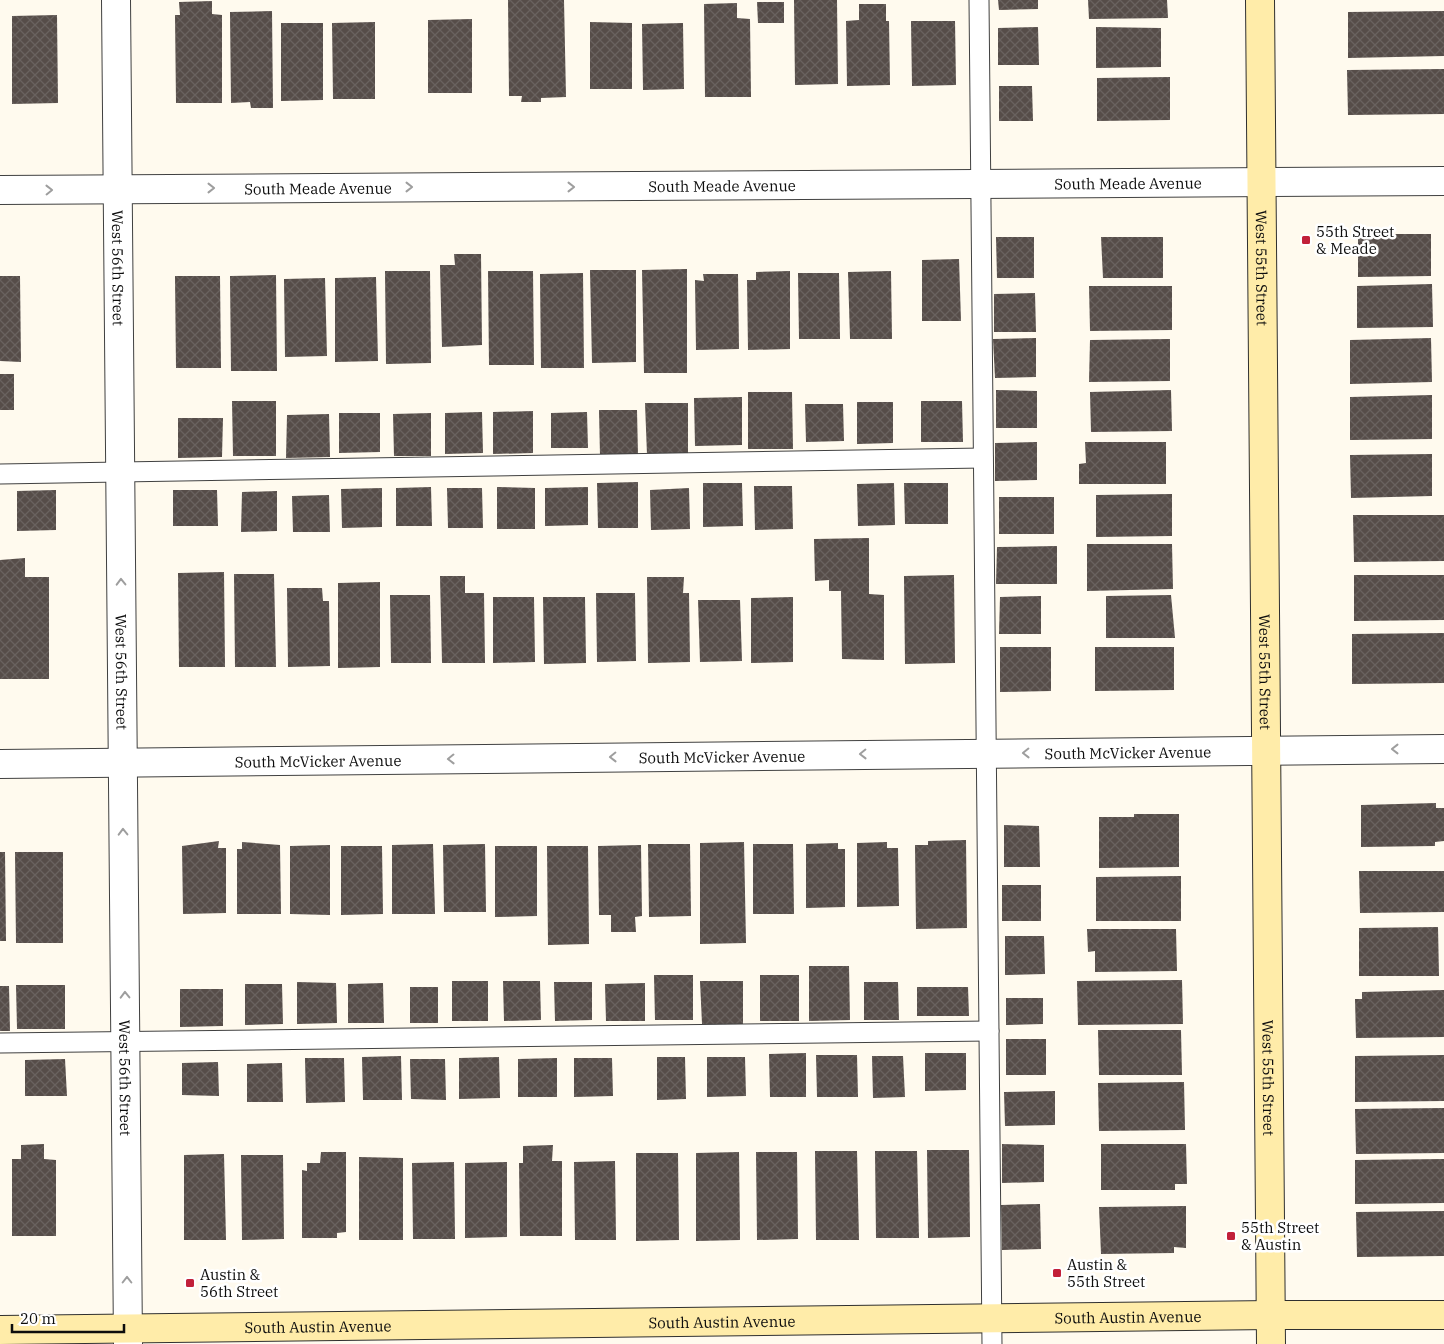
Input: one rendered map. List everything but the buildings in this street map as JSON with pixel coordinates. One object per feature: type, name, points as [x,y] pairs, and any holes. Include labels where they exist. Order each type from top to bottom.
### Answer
[{"type":"street","name":"West 56th Street","points":[[116,0],[128,1336]]},
{"type":"street","name":"West 55th Street","points":[[1260,0],[1271,1344]]},
{"type":"street","name":"South Meade Avenue","points":[[0,190],[1444,181]]},
{"type":"street","name":"South McVicker Avenue","points":[[0,764],[1444,749]]},
{"type":"street","name":"South Austin Avenue","points":[[0,1330],[128,1336],[992,1331],[1271,1314],[1444,1315]]},
{"type":"lane","points":[[979,0],[992,1331]]},
{"type":"lane","points":[[0,474],[983,458]]},
{"type":"lane","points":[[0,1043],[989,1031]]},
{"type":"place","name":"55th Street & Meade","points":[[1306,240]]},
{"type":"place","name":"55th Street & Austin","points":[[1231,1236]]},
{"type":"place","name":"Austin & 55th Street","points":[[1057,1273]]},
{"type":"place","name":"Austin & 56th Street","points":[[190,1283]]}]
